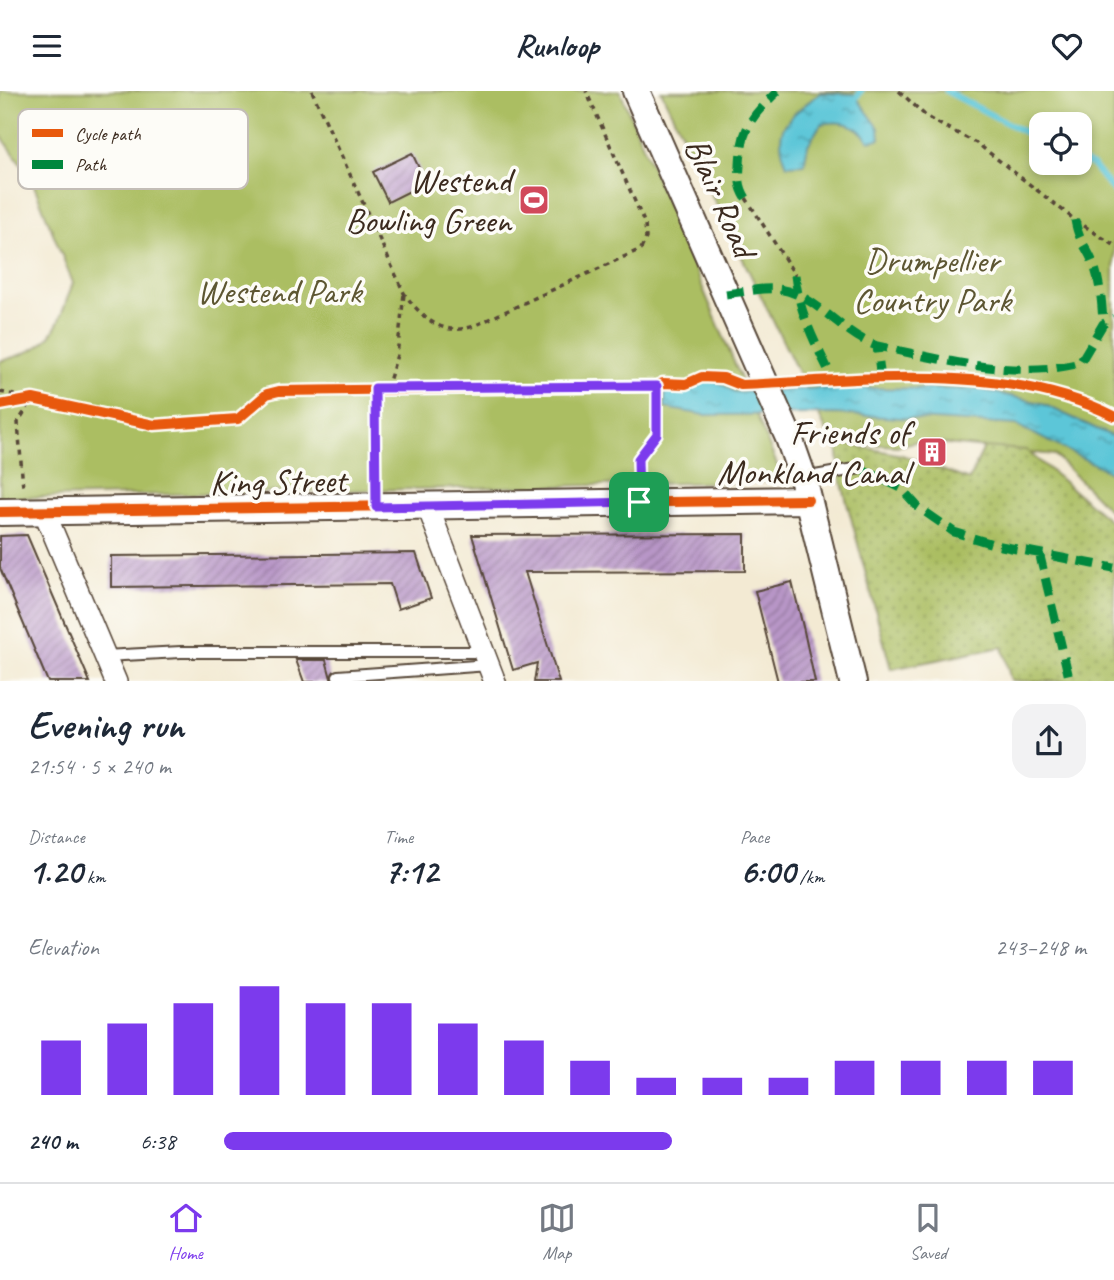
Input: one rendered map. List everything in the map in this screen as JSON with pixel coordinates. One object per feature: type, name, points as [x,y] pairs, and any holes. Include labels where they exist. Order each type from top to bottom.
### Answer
[{"type":"street","name":"Blair Road","points":[[636,91],[744,331],[789,438],[806,489]]},
{"type":"street","name":"King Street","points":[[23,511],[639,502],[806,489]]},
{"type":"street","points":[[806,489],[853,681]]},
{"type":"street","points":[[428,507],[490,666]]},
{"type":"street","points":[[23,511],[116,681]]},
{"type":"lane","points":[[806,489],[860,468]]},
{"type":"lane","points":[[104,656],[181,652],[490,666]]},
{"type":"lane","points":[[340,681],[338,675],[490,666]]},
{"type":"path","points":[[312,91],[404,293],[427,320],[451,331],[463,330],[641,249],[646,238],[645,224],[586,91]]},
{"type":"path","points":[[900,91],[928,118],[978,144],[1075,220],[1114,245]]},
{"type":"path","points":[[746,198],[795,275]]},
{"type":"path","points":[[376,507],[381,388],[397,355],[404,293]]},
{"type":"path","points":[[644,386],[675,383]]},
{"type":"path","points":[[639,502],[638,459],[657,434],[657,386]]},
{"type":"path","points":[[362,389],[401,387]]},
{"type":"path","points":[[0,392],[46,402]]},
{"type":"path","points":[[0,405],[33,399]]},
{"type":"path","points":[[23,511],[18,422],[33,399]]},
{"type":"green space","name":"Westend Park","points":[[0,91],[620,91],[784,481],[0,498],[0,361],[18,356],[43,343],[56,326],[73,283],[35,189],[248,189],[248,109],[18,109],[18,160],[0,134]]},
{"type":"green space","name":"Drumpellier Country Park","points":[[661,91],[1114,91],[1114,515],[1055,455],[918,441],[898,446],[832,442]]},
{"type":"green space","points":[[837,442],[902,455],[969,480],[984,447],[1026,450],[1114,524],[1114,681],[1011,681],[1002,647],[891,669],[840,476]]},
{"type":"water","points":[[820,93],[854,94],[879,128],[880,139],[869,141],[859,130],[848,124],[821,124],[808,145],[804,164],[787,165],[782,152],[782,131],[800,108]]},
{"type":"water","points":[[703,380],[717,381],[735,392],[821,388],[979,389],[1041,403],[1114,437],[1114,474],[1016,425],[834,414],[705,415],[665,408],[665,385],[688,388]]},
{"type":"building","points":[[412,153],[426,183],[388,202],[373,172]]},
{"type":"building","points":[[745,534],[745,571],[525,572],[559,681],[534,681],[537,663],[513,670],[472,535]]},
{"type":"building","points":[[27,535],[90,681],[48,681],[0,568],[0,536]]},
{"type":"building","points":[[416,553],[431,598],[398,609],[390,584],[111,587],[111,556]]},
{"type":"building","points":[[792,582],[815,681],[778,681],[755,591]]},
{"type":"building","points":[[296,660],[326,660],[332,681],[304,681]]},
{"type":"waterway","points":[[856,98],[861,91]]},
{"type":"waterway","points":[[946,91],[1029,135]]},
{"type":"waterway","points":[[1092,166],[1114,192]]},
{"type":"marked path","points":[[746,198],[740,175],[745,133],[754,116],[778,91]]},
{"type":"marked path","points":[[1075,220],[1096,272],[1103,324]]},
{"type":"marked path","points":[[795,275],[805,317],[834,381]]},
{"type":"marked path","points":[[726,294],[764,289],[789,292],[802,297],[851,332],[877,346]]},
{"type":"marked path","points":[[881,380],[877,346],[952,362],[1004,369],[1055,368],[1080,363],[1103,324],[1114,318]]},
{"type":"marked path","points":[[860,468],[901,488],[918,507],[954,532],[996,545],[1114,568]]},
{"type":"marked path","points":[[1039,552],[1070,681]]},
{"type":"cycle path","points":[[0,405],[33,399],[154,425],[238,419],[267,394],[279,391],[657,386],[663,383],[686,384],[702,377],[723,378],[741,385],[931,378],[1027,387],[1072,399],[1114,416]]},
{"type":"cycle path","points":[[0,512],[808,500]]},
{"type":"place","name":"Westend Bowling Green","points":[[534,200]]},
{"type":"place","name":"Friends of Monkland Canal","points":[[932,452]]},
{"type":"route","points":[[657,386],[657,434],[638,459],[639,502],[376,507],[375,388],[657,386]]}]
